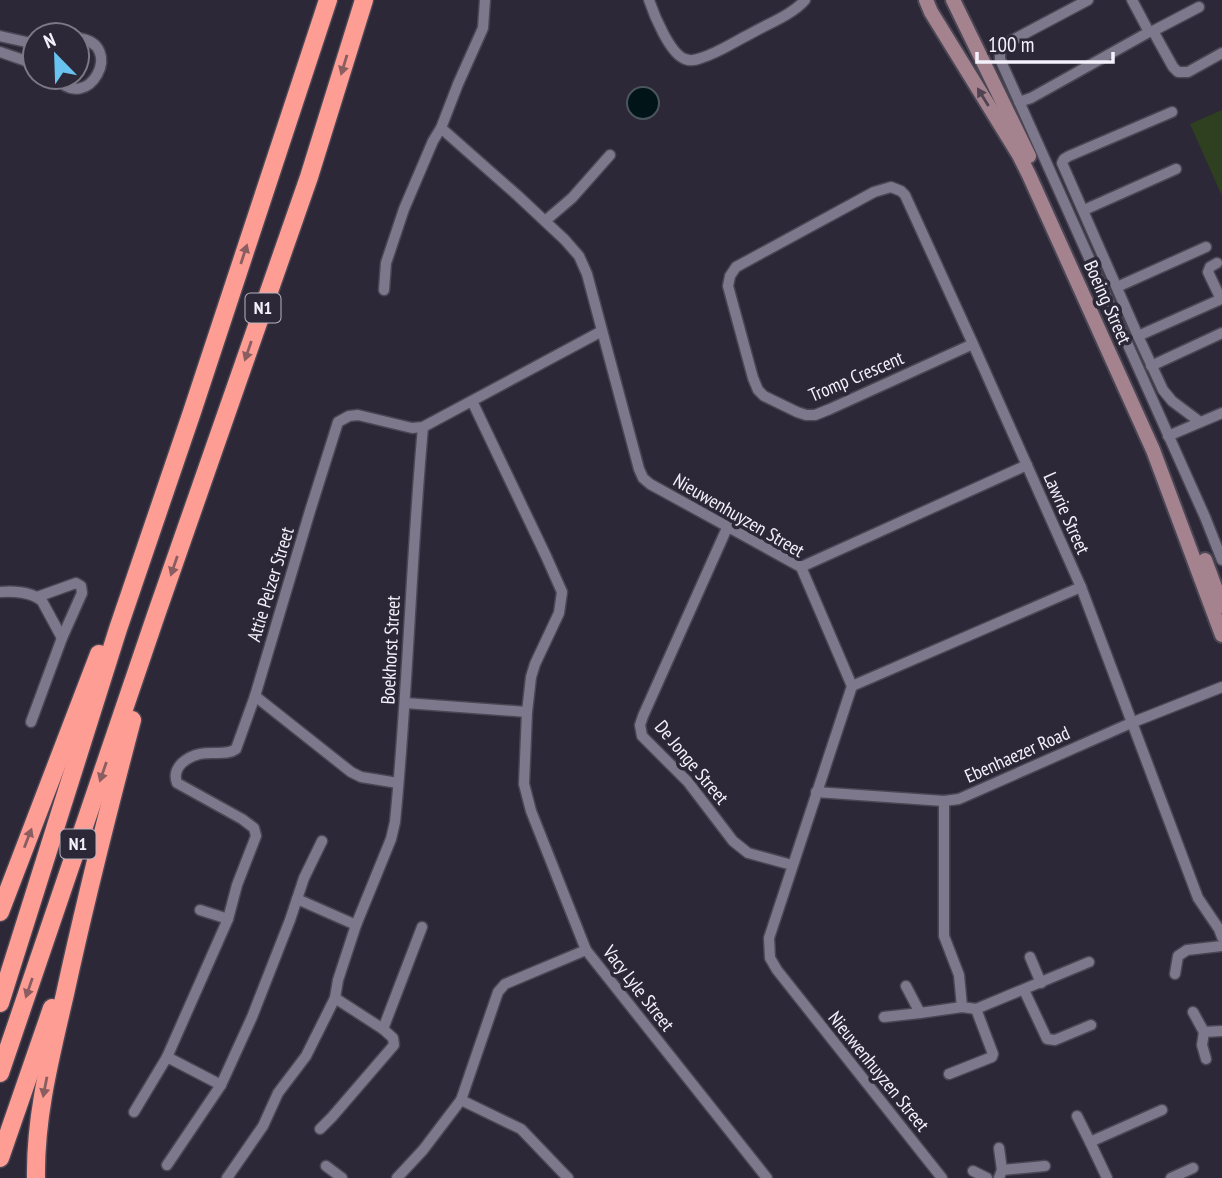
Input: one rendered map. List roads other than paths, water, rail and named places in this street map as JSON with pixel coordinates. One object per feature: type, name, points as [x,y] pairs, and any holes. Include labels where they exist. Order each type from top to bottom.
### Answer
[{"type":"highway","name":"N1","points":[[0,1003],[118,629],[328,0]]},
{"type":"highway","name":"N1","points":[[0,1073],[309,177],[364,0]]},
{"type":"highway","points":[[1,907],[192,412]]},
{"type":"highway","points":[[36,1178],[35,1149],[44,1090],[86,901],[156,615]]},
{"type":"highway","points":[[0,1158],[86,901]]},
{"type":"main road","name":"Boeing Street","points":[[926,0],[1029,175],[1153,450],[1222,635]]},
{"type":"main road","name":"Boeing Street","points":[[953,0],[1026,150],[1157,441],[1222,606]]},
{"type":"street","points":[[384,290],[386,263],[404,209],[483,28],[485,0]]},
{"type":"street","points":[[649,0],[653,13],[678,55],[694,60],[708,56],[784,15],[805,0]]},
{"type":"street","name":"Boeing Street","points":[[1088,0],[1007,43],[1000,50],[1000,59],[1222,560]]},
{"type":"street","points":[[1132,0],[1178,72],[1188,72],[1222,53]]},
{"type":"street","points":[[1019,102],[1199,7]]},
{"type":"street","points":[[0,36],[21,41]]},
{"type":"street","points":[[91,43],[100,54],[102,63],[96,79],[91,84]]},
{"type":"street","points":[[0,52],[21,59]]},
{"type":"street","points":[[1172,112],[1064,159],[1062,166],[1084,210],[1151,366],[1168,398],[1200,422]]},
{"type":"street","name":"Nieuwenhuyzen Street","points":[[441,128],[545,221],[573,248],[584,264],[643,478],[801,567],[852,686],[769,938],[770,958],[777,971],[942,1178]]},
{"type":"street","points":[[545,221],[572,198],[610,155]]},
{"type":"street","points":[[1084,210],[1176,169]]},
{"type":"street","name":"Lawrie Street","points":[[847,206],[884,188],[891,187],[905,195],[1081,587],[1198,898],[1222,937]]},
{"type":"street","name":"Tromp Crescent","points":[[847,206],[736,267],[730,276],[728,286],[758,390],[772,401],[797,412],[815,415],[973,344]]},
{"type":"street","points":[[1117,287],[1206,247]]},
{"type":"street","points":[[1138,336],[1219,300],[1208,272],[1212,264],[1217,262]]},
{"type":"street","points":[[423,427],[601,331]]},
{"type":"street","points":[[1151,366],[1222,332]]},
{"type":"street","name":"Vacy Lyle Street","points":[[472,401],[562,592],[559,613],[533,670],[527,712],[524,785],[527,801],[586,950],[767,1178]]},
{"type":"street","points":[[1168,436],[1222,413]]},
{"type":"street","name":"Attie Pelzer Street","points":[[228,919],[256,831],[243,819],[182,787],[177,783],[177,769],[195,755],[204,752],[230,753],[236,749],[255,696],[338,422],[358,415],[412,428],[423,427]]},
{"type":"street","name":"Boekhorst Street","points":[[227,1178],[263,1126],[278,1093],[306,1055],[335,999],[338,980],[356,925],[395,822],[423,427]]},
{"type":"street","points":[[801,567],[1027,465]]},
{"type":"street","name":"De Jonge Street","points":[[727,527],[643,716],[640,731],[688,782],[733,841],[748,853],[792,865]]},
{"type":"street","points":[[31,722],[82,593],[81,586],[76,583],[37,597]]},
{"type":"street","points":[[852,686],[1081,587]]},
{"type":"street","points":[[0,592],[9,591],[37,597],[42,601],[62,638]]},
{"type":"street","name":"Ebenhaezer Road","points":[[816,792],[944,801],[966,796],[1131,723],[1222,687]]},
{"type":"street","points":[[255,696],[351,772],[398,783]]},
{"type":"street","points":[[405,703],[527,712]]},
{"type":"street","points":[[944,801],[944,936],[959,975],[962,1007]]},
{"type":"street","points":[[167,1166],[220,1085],[252,1017],[304,878],[321,841]]},
{"type":"street","points":[[297,899],[356,925]]},
{"type":"street","points":[[134,1112],[167,1057],[228,919],[200,909]]},
{"type":"street","points":[[383,1029],[422,928]]},
{"type":"street","points":[[1175,974],[1177,958],[1184,951],[1222,946]]},
{"type":"street","points":[[397,1178],[423,1150],[461,1100],[502,987],[586,950]]},
{"type":"street","points":[[1030,957],[1041,983]]},
{"type":"street","points":[[884,1017],[962,1007],[976,1009],[1089,962]]},
{"type":"street","points":[[906,986],[919,1013]]},
{"type":"street","points":[[1024,990],[1047,1039],[1055,1040],[1091,1025]]},
{"type":"street","points":[[320,1129],[394,1045],[393,1038],[383,1029],[335,999]]},
{"type":"street","points":[[949,1074],[992,1057],[976,1009]]},
{"type":"street","points":[[1193,1012],[1204,1032],[1202,1048],[1206,1059]]},
{"type":"street","points":[[1204,1032],[1222,1031]]},
{"type":"street","points":[[167,1057],[220,1085]]},
{"type":"street","points":[[461,1100],[521,1129],[568,1178]]},
{"type":"street","points":[[1090,1142],[1162,1110]]},
{"type":"street","points":[[1077,1116],[1107,1178]]},
{"type":"street","points":[[999,1148],[1000,1174],[1045,1166]]},
{"type":"street","points":[[326,1166],[342,1178]]},
{"type":"street","points":[[1171,1178],[1193,1168]]},
{"type":"street","points":[[973,1171],[987,1178]]}]
